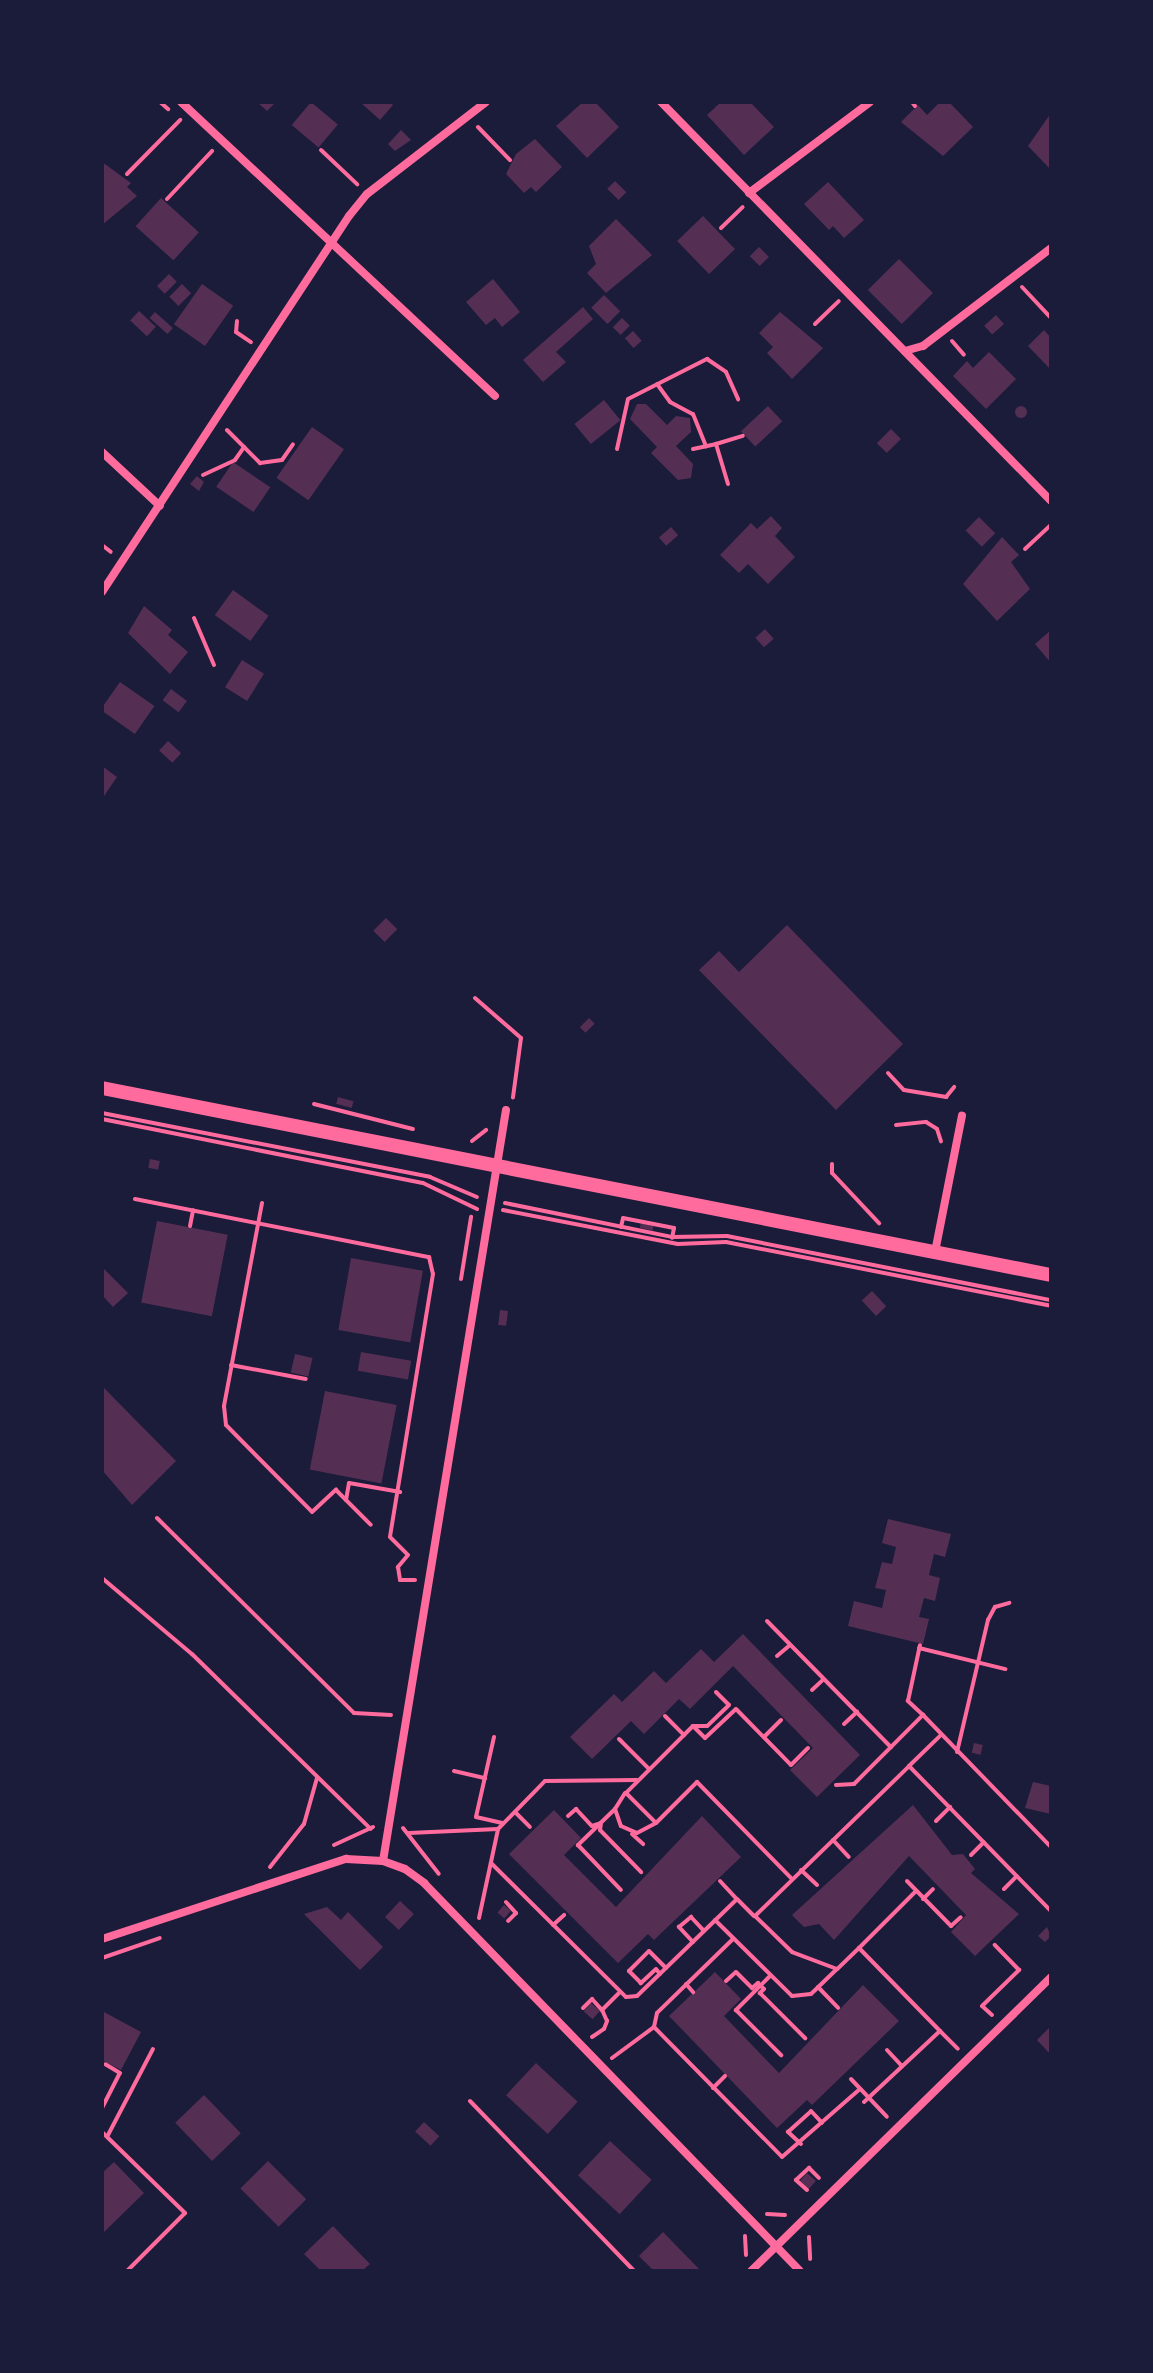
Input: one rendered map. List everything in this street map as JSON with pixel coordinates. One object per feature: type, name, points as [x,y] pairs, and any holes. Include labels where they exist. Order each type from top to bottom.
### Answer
[{"type":"street","points":[[181,102],[495,396]]},
{"type":"street","points":[[102,592],[331,243],[367,194],[486,102]]},
{"type":"street","points":[[661,102],[1051,501]]},
{"type":"street","points":[[751,196],[870,102]]},
{"type":"street","points":[[905,351],[923,346],[1051,248]]},
{"type":"street","points":[[102,452],[160,506]]},
{"type":"street","points":[[102,1088],[1051,1275]]},
{"type":"street","points":[[383,1861],[392,1826],[487,1211],[506,1110]]},
{"type":"street","points":[[935,1252],[962,1116]]},
{"type":"street","points":[[102,1939],[346,1859],[383,1861],[424,1883],[800,2271]]},
{"type":"street","points":[[751,2271],[1051,1977]]},
{"type":"path","points":[[467,116],[510,160]]},
{"type":"path","points":[[127,174],[180,120]]},
{"type":"path","points":[[321,150],[367,194]]},
{"type":"path","points":[[167,199],[212,151]]},
{"type":"path","points":[[721,228],[751,196]]},
{"type":"path","points":[[1013,277],[1051,318]]},
{"type":"path","points":[[815,324],[846,294]]},
{"type":"path","points":[[237,321],[236,332],[263,350]]},
{"type":"path","points":[[617,449],[628,399],[711,359],[726,372],[738,399]]},
{"type":"path","points":[[657,384],[670,402],[693,414],[706,446]]},
{"type":"path","points":[[215,422],[243,440],[244,447],[254,460],[272,464],[287,456],[293,444]]},
{"type":"path","points":[[693,449],[743,436]]},
{"type":"path","points":[[716,444],[728,484]]},
{"type":"path","points":[[203,475],[235,460],[244,447]]},
{"type":"path","points":[[1025,549],[1051,525]]},
{"type":"path","points":[[194,618],[214,665]]},
{"type":"path","points":[[475,998],[521,1038],[506,1110]]},
{"type":"path","points":[[888,1073],[904,1090],[946,1097],[954,1087]]},
{"type":"path","points":[[314,1104],[419,1131]]},
{"type":"path","points":[[102,1116],[430,1177],[489,1200],[621,1230]]},
{"type":"path","points":[[102,1116],[423,1183],[473,1208],[487,1211],[506,1209],[672,1240],[727,1236],[1051,1303]]},
{"type":"path","points":[[896,1125],[911,1120],[930,1124],[940,1135],[941,1148]]},
{"type":"path","points":[[461,1143],[482,1136],[488,1126]]},
{"type":"path","points":[[832,1164],[832,1173],[881,1225],[891,1228]]},
{"type":"path","points":[[135,1199],[429,1257],[433,1274],[400,1492],[390,1537],[408,1555],[398,1567],[400,1580],[409,1584],[417,1579]]},
{"type":"path","points":[[262,1203],[224,1413],[231,1431],[312,1512],[336,1490],[371,1525]]},
{"type":"path","points":[[466,1243],[473,1208]]},
{"type":"path","points":[[190,1226],[193,1210]]},
{"type":"path","points":[[621,1230],[623,1218],[674,1228],[672,1240]]},
{"type":"path","points":[[231,1365],[306,1379]]},
{"type":"path","points":[[346,1500],[349,1483],[400,1492]]},
{"type":"path","points":[[157,1518],[354,1713],[389,1717],[396,1711]]},
{"type":"path","points":[[102,1578],[192,1654],[371,1829]]},
{"type":"path","points":[[957,1752],[990,1613],[1009,1603]]},
{"type":"path","points":[[767,1621],[891,1747]]},
{"type":"path","points":[[777,1656],[790,1645]]},
{"type":"path","points":[[1005,1669],[920,1647],[908,1701],[1051,1847]]},
{"type":"path","points":[[812,1690],[824,1679]]},
{"type":"path","points":[[621,1890],[578,1845],[693,1726],[707,1726],[729,1705],[716,1692]]},
{"type":"path","points":[[693,1726],[705,1738],[736,1709],[791,1765],[808,1748]]},
{"type":"path","points":[[844,1724],[857,1712]]},
{"type":"path","points":[[836,1785],[854,1784],[923,1715]]},
{"type":"path","points":[[665,1716],[684,1735]]},
{"type":"path","points":[[764,1737],[781,1720]]},
{"type":"path","points":[[755,1916],[941,1735]]},
{"type":"path","points":[[494,1737],[476,1817],[503,1823]]},
{"type":"path","points":[[619,1739],[649,1769]]},
{"type":"path","points":[[909,1766],[1051,1911]]},
{"type":"path","points":[[454,1771],[485,1778]]},
{"type":"path","points":[[265,1872],[304,1824],[317,1776]]},
{"type":"path","points":[[479,1918],[498,1829],[545,1781],[639,1780]]},
{"type":"path","points":[[631,1832],[656,1823],[697,1782],[792,1879]]},
{"type":"path","points":[[626,1793],[656,1823]]},
{"type":"path","points":[[936,1821],[950,1807]]},
{"type":"path","points":[[568,1816],[576,1809],[592,1826],[601,1823]]},
{"type":"path","points":[[615,1809],[621,1826],[643,1844]]},
{"type":"path","points":[[515,1812],[530,1827]]},
{"type":"path","points":[[601,1823],[600,1830],[641,1872]]},
{"type":"path","points":[[408,1833],[498,1829]]},
{"type":"path","points":[[833,1840],[849,1857]]},
{"type":"path","points":[[971,1855],[984,1842]]},
{"type":"path","points":[[491,1863],[619,1993],[637,1996],[737,1899]]},
{"type":"path","points":[[801,1870],[817,1885]]},
{"type":"path","points":[[1004,1889],[1017,1876]]},
{"type":"path","points":[[720,1881],[792,1952],[837,1969]]},
{"type":"path","points":[[907,1881],[951,1926],[961,1917]]},
{"type":"path","points":[[923,1899],[933,1889]]},
{"type":"path","points":[[715,1920],[770,1977],[792,1996],[804,1997],[916,1891]]},
{"type":"path","points":[[506,1902],[516,1913],[508,1921]]},
{"type":"path","points":[[553,1925],[564,1915]]},
{"type":"path","points":[[693,1942],[679,1927],[691,1917],[704,1931]]},
{"type":"path","points":[[612,2058],[654,2027],[657,2013],[733,1939]]},
{"type":"path","points":[[995,1945],[1024,1974]]},
{"type":"path","points":[[859,1948],[959,2050]]},
{"type":"path","points":[[660,1974],[656,1969],[641,1983],[629,1971],[649,1951],[666,1968]]},
{"type":"path","points":[[995,2016],[985,2014],[982,2006],[1019,1970]]},
{"type":"path","points":[[726,1981],[736,1972],[752,1988],[758,1988]]},
{"type":"path","points":[[770,1977],[736,2010],[781,2055]]},
{"type":"path","points":[[686,1984],[693,1992]]},
{"type":"path","points":[[818,1987],[838,2008]]},
{"type":"path","points":[[758,1988],[805,2038]]},
{"type":"path","points":[[602,2010],[619,1993]]},
{"type":"path","points":[[583,2008],[592,1999],[602,2010],[607,2024],[592,2037]]},
{"type":"path","points":[[654,2027],[777,2155],[787,2156],[860,2089]]},
{"type":"path","points":[[866,2100],[940,2031]]},
{"type":"path","points":[[108,2135],[153,2049]]},
{"type":"path","points":[[887,2050],[902,2066]]},
{"type":"path","points":[[102,2108],[120,2073],[105,2064]]},
{"type":"path","points":[[713,2088],[725,2076]]},
{"type":"path","points":[[851,2079],[866,2100],[889,2119]]},
{"type":"path","points":[[470,2101],[634,2271]]},
{"type":"path","points":[[801,2144],[788,2132],[811,2111],[823,2124]]},
{"type":"path","points":[[102,2132],[185,2213],[127,2271]]},
{"type":"path","points":[[807,2190],[796,2180],[809,2168],[819,2178]]},
{"type":"building","points":[[257,102],[276,102],[267,111]]},
{"type":"building","points":[[311,102],[338,124],[319,147],[292,125]]},
{"type":"building","points":[[360,102],[390,102],[393,105],[380,120]]},
{"type":"building","points":[[583,102],[595,102],[619,127],[587,158],[556,126]]},
{"type":"building","points":[[721,102],[750,102],[774,127],[744,155],[707,115]]},
{"type":"building","points":[[940,102],[949,102],[973,127],[943,156],[901,122],[918,105],[927,115]]},
{"type":"building","points":[[1051,113],[1051,170],[1028,146]]},
{"type":"building","points":[[401,130],[411,140],[395,151],[388,144]]},
{"type":"building","points":[[535,139],[562,167],[536,192],[531,187],[524,193],[506,174],[516,154]]},
{"type":"building","points":[[102,162],[131,183],[127,187],[137,196],[102,225]]},
{"type":"building","points":[[615,181],[626,192],[619,200],[607,189]]},
{"type":"building","points":[[828,182],[864,220],[844,238],[833,226],[829,230],[804,204]]},
{"type":"building","points":[[161,198],[199,232],[173,260],[136,226]]},
{"type":"building","points":[[703,216],[735,249],[709,274],[677,241]]},
{"type":"building","points":[[616,219],[652,255],[606,293],[587,273],[596,264],[589,246]]},
{"type":"building","points":[[759,247],[769,257],[760,266],[750,256]]},
{"type":"building","points":[[899,259],[933,293],[902,324],[868,290]]},
{"type":"building","points":[[169,274],[177,282],[165,294],[157,286]]},
{"type":"building","points":[[493,279],[520,312],[502,327],[495,318],[486,325],[466,302]]},
{"type":"building","points":[[182,284],[191,293],[178,306],[169,297]]},
{"type":"building","points":[[202,284],[233,306],[205,346],[174,324]]},
{"type":"building","points":[[604,295],[620,311],[608,324],[591,308]]},
{"type":"building","points":[[583,307],[593,319],[556,352],[566,362],[543,382],[523,360]]},
{"type":"building","points":[[139,311],[156,327],[147,336],[130,321]]},
{"type":"building","points":[[155,312],[173,328],[167,334],[150,318]]},
{"type":"building","points":[[780,312],[823,348],[792,379],[767,353],[773,347],[759,333]]},
{"type":"building","points":[[996,315],[1004,324],[992,335],[984,326]]},
{"type":"building","points":[[622,318],[630,326],[621,335],[613,327]]},
{"type":"building","points":[[1044,330],[1051,338],[1051,370],[1028,346]]},
{"type":"building","points":[[633,331],[642,341],[634,348],[625,338]]},
{"type":"building","points":[[989,352],[1016,379],[986,409],[953,376],[967,361],[973,368]]},
{"type":"building","points":[[604,400],[620,420],[591,444],[574,424]]},
{"type":"building","points":[[637,404],[646,404],[667,425],[676,416],[690,418],[691,432],[676,446],[693,464],[691,478],[678,480],[651,453],[657,447],[630,419]]},
{"type":"building","points":[[768,406],[782,421],[755,447],[741,431]]},
{"type":"building","points":[[1021,406],[1027,412],[1021,418],[1015,412]]},
{"type":"building","points":[[312,427],[344,449],[308,500],[276,478]]},
{"type":"building","points":[[891,429],[901,439],[887,453],[877,443]]},
{"type":"building","points":[[233,462],[270,487],[254,512],[216,487]]},
{"type":"building","points":[[197,476],[204,482],[199,491],[190,484]]},
{"type":"building","points":[[771,516],[782,528],[775,536],[795,557],[768,584],[748,564],[739,573],[720,555],[751,523],[757,529]]},
{"type":"building","points":[[979,517],[995,533],[982,547],[966,530]]},
{"type":"building","points":[[671,527],[678,535],[666,546],[659,537]]},
{"type":"building","points":[[1002,537],[1019,555],[1011,562],[1030,589],[997,621],[963,584]]},
{"type":"building","points":[[233,590],[269,616],[250,641],[215,615]]},
{"type":"building","points":[[144,606],[172,630],[168,635],[188,652],[170,674],[128,633]]},
{"type":"building","points":[[765,629],[774,639],[764,647],[755,638]]},
{"type":"building","points":[[1051,630],[1051,663],[1035,644]]},
{"type":"building","points":[[242,660],[264,674],[247,701],[225,687]]},
{"type":"building","points":[[120,682],[154,706],[135,734],[102,711]]},
{"type":"building","points":[[171,689],[187,701],[179,712],[163,700]]},
{"type":"building","points":[[168,741],[181,753],[172,763],[159,751]]},
{"type":"building","points":[[102,766],[117,777],[102,799]]},
{"type":"building","points":[[386,918],[397,929],[385,942],[373,931]]},
{"type":"building","points":[[787,925],[903,1044],[836,1110],[699,970],[719,951],[739,972]]},
{"type":"building","points":[[589,1018],[595,1024],[585,1033],[580,1027]]},
{"type":"building","points":[[338,1097],[353,1101],[352,1108],[336,1104]]},
{"type":"building","points":[[150,1159],[160,1161],[158,1170],[148,1168]]},
{"type":"building","points":[[157,1221],[228,1235],[212,1316],[141,1302]]},
{"type":"building","points":[[641,1223],[654,1226],[653,1231],[640,1228]]},
{"type":"building","points":[[351,1258],[423,1271],[410,1343],[338,1330]]},
{"type":"building","points":[[102,1267],[128,1293],[113,1307],[102,1295]]},
{"type":"building","points":[[872,1291],[886,1306],[876,1316],[862,1301]]},
{"type":"building","points":[[500,1310],[508,1311],[506,1326],[498,1325]]},
{"type":"building","points":[[361,1352],[411,1361],[408,1380],[358,1371]]},
{"type":"building","points":[[295,1354],[313,1358],[308,1377],[291,1373]]},
{"type":"building","points":[[102,1386],[176,1461],[132,1505],[102,1470]]},
{"type":"building","points":[[325,1391],[397,1405],[381,1483],[310,1470]]},
{"type":"building","points":[[888,1519],[951,1534],[945,1557],[934,1554],[929,1575],[940,1578],[935,1601],[924,1598],[919,1617],[929,1619],[923,1644],[848,1626],[854,1601],[882,1608],[886,1590],[875,1588],[882,1562],[892,1564],[896,1547],[882,1543]]},
{"type":"building","points":[[743,1634],[860,1755],[817,1797],[790,1770],[813,1748],[733,1666],[690,1709],[679,1699],[644,1734],[631,1721],[592,1759],[570,1737],[614,1694],[622,1702],[654,1671],[666,1683],[701,1649],[714,1662]]},
{"type":"building","points":[[974,1743],[983,1745],[981,1755],[972,1753]]},
{"type":"building","points":[[1033,1782],[1051,1786],[1051,1814],[1025,1808]]},
{"type":"building","points":[[913,1805],[952,1855],[963,1854],[975,1869],[971,1873],[1019,1914],[975,1956],[951,1932],[966,1915],[909,1856],[834,1940],[819,1924],[804,1927],[792,1915]]},
{"type":"building","points":[[554,1810],[581,1838],[564,1855],[616,1907],[702,1816],[741,1857],[654,1940],[648,1934],[618,1963],[509,1854]]},
{"type":"building","points":[[400,1901],[414,1914],[399,1930],[385,1917]]},
{"type":"building","points":[[504,1905],[511,1911],[504,1918],[497,1913]]},
{"type":"building","points":[[327,1907],[341,1920],[348,1912],[383,1947],[360,1970],[304,1914]]},
{"type":"building","points":[[1047,1927],[1051,1936],[1045,1942],[1038,1936]]},
{"type":"building","points":[[715,1972],[741,1999],[724,2016],[779,2073],[863,1985],[899,2021],[812,2105],[807,2100],[777,2128],[669,2016]]},
{"type":"building","points":[[591,2003],[600,2011],[593,2019],[584,2011]]},
{"type":"building","points":[[102,2011],[141,2032],[121,2070],[104,2061],[102,2065]]},
{"type":"building","points":[[1051,2026],[1051,2055],[1037,2040]]},
{"type":"building","points":[[536,2063],[578,2102],[548,2134],[506,2095]]},
{"type":"building","points":[[204,2095],[241,2133],[212,2161],[175,2123]]},
{"type":"building","points":[[424,2122],[439,2136],[430,2146],[415,2132]]},
{"type":"building","points":[[610,2141],[652,2180],[620,2214],[578,2175]]},
{"type":"building","points":[[268,2161],[306,2199],[279,2227],[240,2189]]},
{"type":"building","points":[[114,2162],[144,2193],[102,2234],[102,2173]]},
{"type":"building","points":[[807,2173],[816,2181],[809,2189],[800,2181]]},
{"type":"building","points":[[333,2226],[370,2264],[362,2271],[321,2271],[304,2254]]},
{"type":"building","points":[[663,2232],[701,2271],[654,2271],[639,2256]]}]
